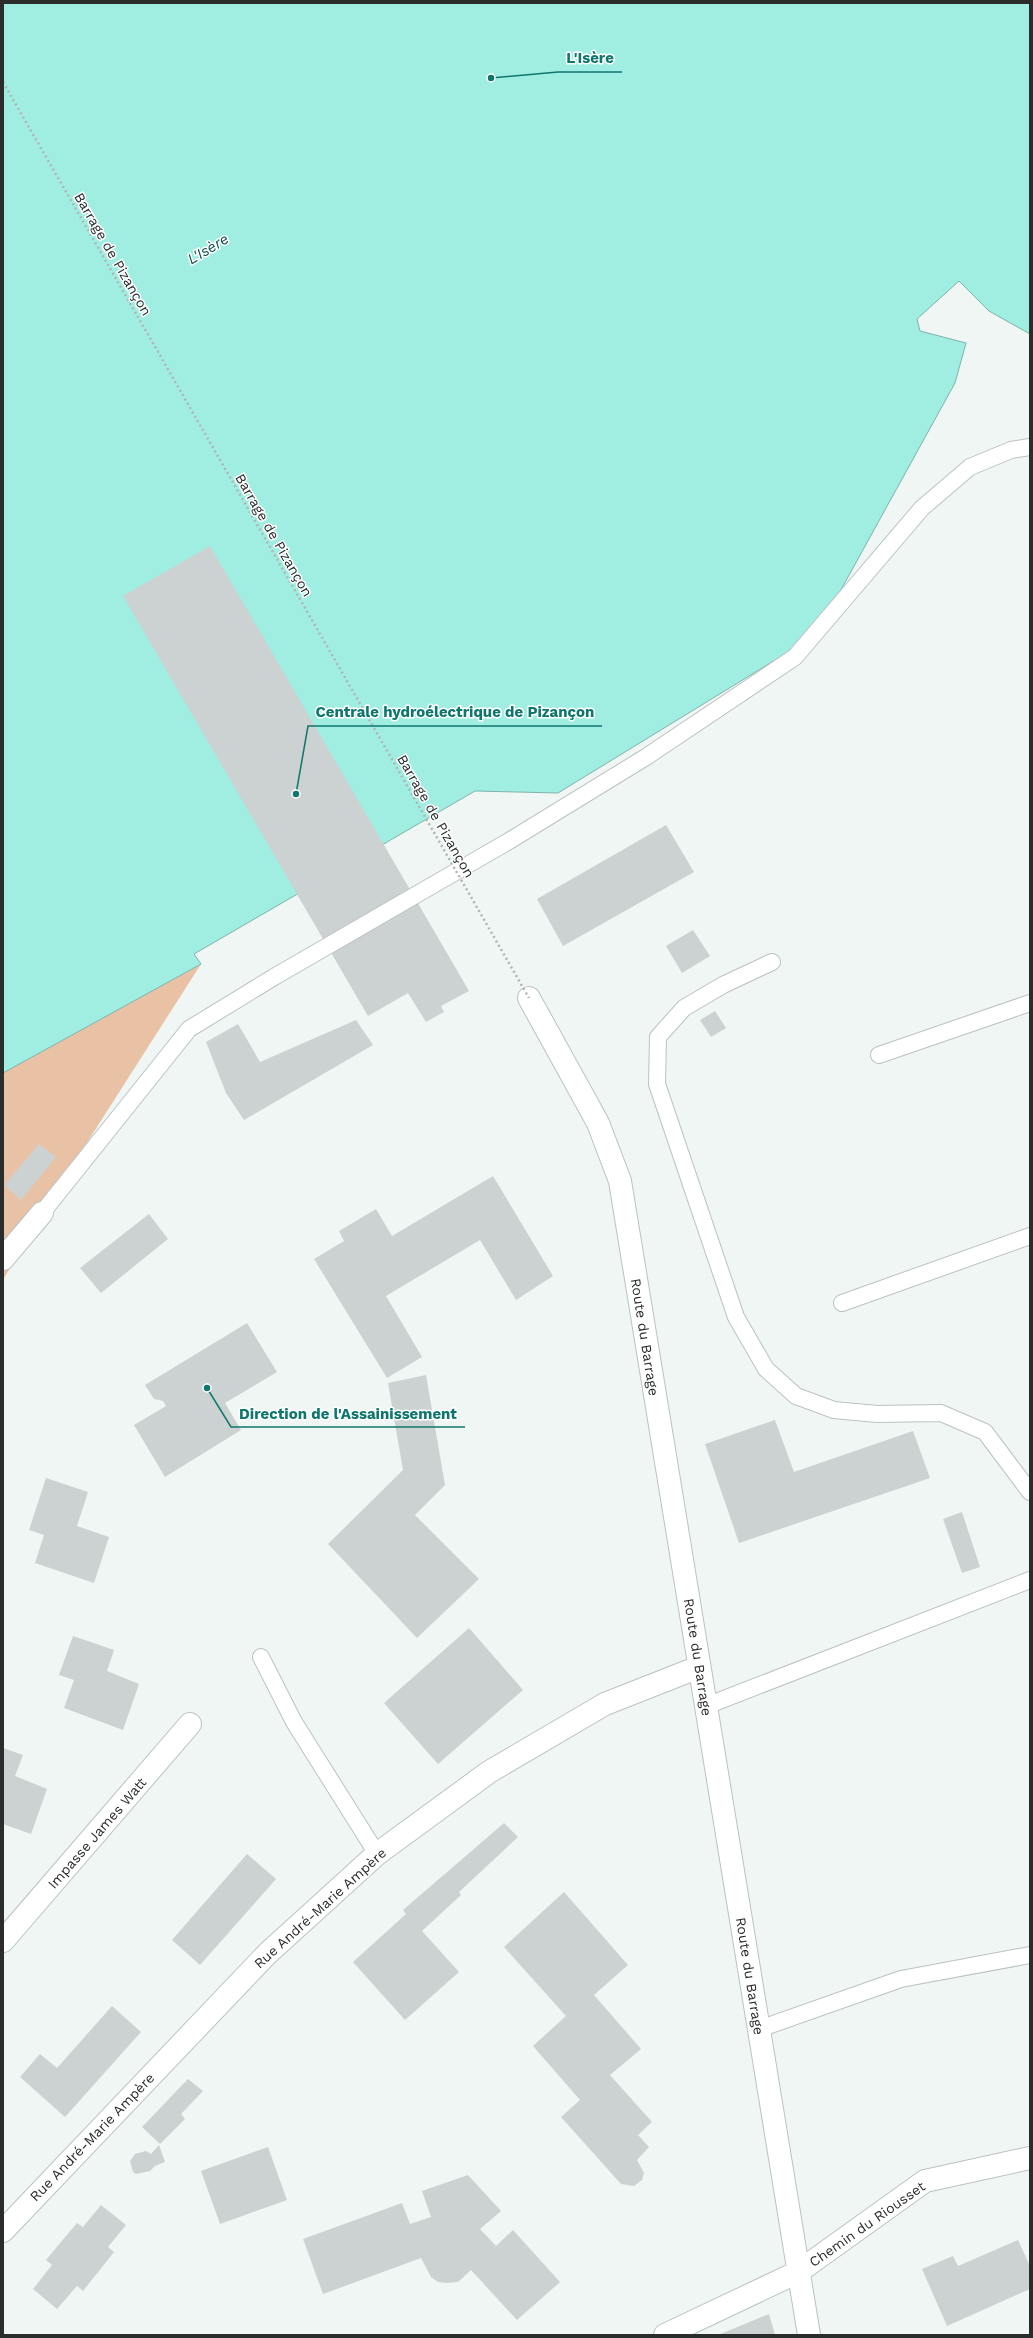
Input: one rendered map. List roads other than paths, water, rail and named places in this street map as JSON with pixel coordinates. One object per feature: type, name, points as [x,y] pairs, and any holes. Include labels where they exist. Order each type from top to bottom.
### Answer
[{"type":"street","name":"Route du Barrage","points":[[529,998],[598,1123],[620,1181],[809,2335]]},
{"type":"street","points":[[3,1259],[42,1213]]},
{"type":"street","name":"Rue André-Marie Ampère","points":[[3,2231],[267,1954],[377,1854],[488,1772],[604,1704],[699,1667]]},
{"type":"street","name":"Impasse James Watt","points":[[3,1941],[190,1724]]},
{"type":"street","name":"Chemin du Riousset","points":[[665,2335],[798,2272],[925,2181],[1030,2158]]},
{"type":"lane","points":[[42,1213],[189,1029],[274,977],[509,841],[646,757],[795,657],[922,508],[970,467],[1011,450],[1030,447]]},
{"type":"lane","points":[[772,962],[723,985],[684,1008],[658,1037],[657,1084],[736,1317],[766,1369],[796,1396],[834,1410],[877,1414],[941,1413],[985,1432],[1030,1492]]},
{"type":"lane","points":[[879,1055],[1030,1003]]},
{"type":"lane","points":[[842,1303],[1030,1236]]},
{"type":"lane","points":[[706,1706],[1030,1580]]},
{"type":"lane","points":[[261,1657],[294,1722],[377,1854]]},
{"type":"lane","points":[[759,2029],[901,1979],[1030,1955]]},
{"type":"water","points":[[3,3],[1030,3],[1030,334],[989,311],[959,281],[917,319],[920,331],[966,343],[955,383],[816,635],[558,793],[475,791],[194,954],[201,964],[3,1073]]},
{"type":"place","name":"L'Isère","points":[[491,78]]},
{"type":"place","name":"Centrale hydroélectrique de Pizançon","points":[[296,794]]},
{"type":"place","name":"Direction de l'Assainissement","points":[[207,1388]]}]
